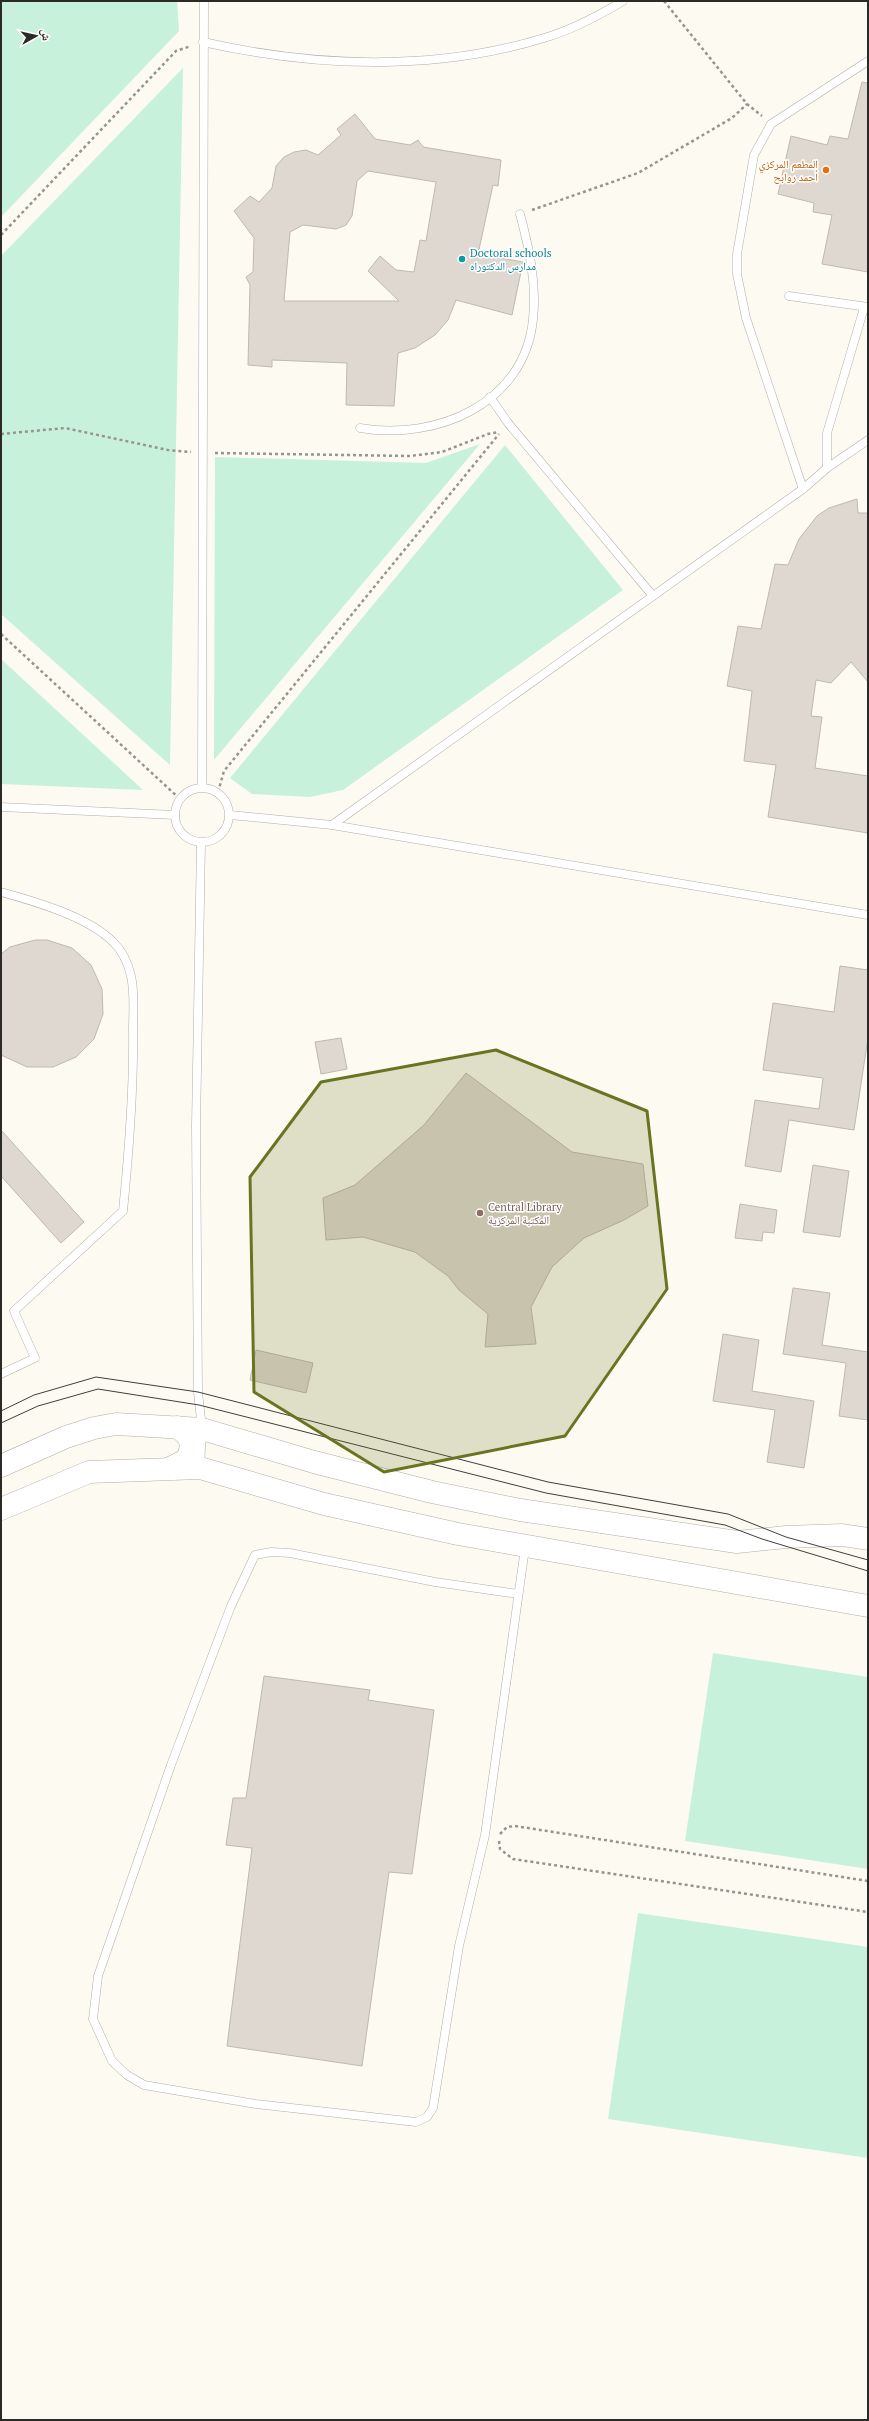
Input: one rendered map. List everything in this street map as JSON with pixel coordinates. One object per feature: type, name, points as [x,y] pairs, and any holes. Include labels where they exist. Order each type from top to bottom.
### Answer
[{"type":"street","points":[[1,1466],[66,1437],[94,1428],[116,1424],[202,1428],[314,1462],[432,1492],[528,1511],[737,1542],[786,1537],[842,1535],[868,1539]]},
{"type":"street","points":[[170,1468],[186,1460],[191,1445],[188,1435],[177,1427]]},
{"type":"street","points":[[1,1509],[89,1472],[200,1468],[324,1504],[525,1548],[868,1606]]},
{"type":"lane","points":[[202,787],[204,1]]},
{"type":"lane","points":[[203,42],[238,50],[308,60],[372,62],[415,60],[486,51],[544,38],[572,28],[623,1]]},
{"type":"lane","points":[[803,489],[746,318],[737,274],[737,254],[749,173],[754,155],[771,124],[868,61]]},
{"type":"lane","points":[[360,428],[380,431],[419,430],[457,418],[490,397],[516,370],[530,336],[533,318],[532,259],[520,214]]},
{"type":"lane","points":[[789,296],[866,308],[827,433],[827,468]]},
{"type":"lane","points":[[490,397],[508,423],[653,596]]},
{"type":"lane","points":[[332,825],[803,489],[827,468],[868,440]]},
{"type":"lane","points":[[202,787],[218,792],[225,799],[230,815],[228,824],[218,838],[201,843],[189,839],[180,831],[175,815],[180,799],[186,793],[202,787]]},
{"type":"lane","points":[[1,807],[175,815]]},
{"type":"lane","points":[[230,815],[332,825],[868,914]]},
{"type":"lane","points":[[200,1468],[202,1428],[198,1392],[196,1134],[201,843]]},
{"type":"lane","points":[[1,892],[35,901],[92,926],[115,943],[123,954],[132,977],[134,1043],[124,1211],[14,1311],[35,1358],[1,1374]]},
{"type":"lane","points":[[518,1594],[434,1582],[290,1553],[271,1552],[255,1555],[231,1606],[171,1765],[98,1976],[93,2018],[112,2061],[127,2075],[144,2085],[256,2104],[416,2122],[427,2117],[433,2108],[458,1946],[485,1835],[525,1548]]},
{"type":"path","points":[[664,1],[747,104],[771,124]]},
{"type":"path","points":[[1,235],[176,51],[203,42]]},
{"type":"path","points":[[520,214],[638,173],[732,118],[747,104]]},
{"type":"path","points":[[1,434],[65,428],[168,450],[203,453],[410,456],[442,452],[488,434],[501,431],[224,771],[218,792]]},
{"type":"path","points":[[1,634],[180,799]]},
{"type":"path","points":[[868,1881],[514,1826],[507,1827],[501,1832],[499,1842],[500,1849],[513,1859],[868,1912]]},
{"type":"highlighted area","points":[[496,1050],[647,1111],[667,1289],[565,1436],[384,1472],[254,1392],[250,1177],[321,1082]]},
{"type":"green space","points":[[1,1],[177,1],[179,31],[1,217]]},
{"type":"green space","points":[[183,68],[170,765],[1,614],[1,256]]},
{"type":"green space","points":[[480,444],[214,760],[215,457],[426,463]]},
{"type":"green space","points":[[505,445],[623,590],[343,790],[310,797],[252,794],[230,778]]},
{"type":"green space","points":[[1,659],[143,790],[1,784]]},
{"type":"green space","points":[[713,1653],[868,1677],[868,1869],[685,1841]]},
{"type":"green space","points":[[638,1913],[868,1947],[868,2158],[608,2119]]},
{"type":"building","name":"المطعم المركزي أحمد روابح","points":[[862,82],[868,83],[868,272],[822,264],[832,215],[813,212],[814,203],[778,194],[791,136],[827,145],[830,136],[848,139]]},
{"type":"building","name":"Doctoral schools مدارس الدكتوراه","points":[[355,114],[375,139],[410,145],[418,140],[423,147],[501,160],[498,186],[493,185],[478,254],[523,262],[512,315],[456,300],[448,320],[435,335],[415,348],[398,353],[394,406],[346,405],[347,363],[272,360],[272,367],[248,365],[250,285],[246,277],[253,272],[254,238],[234,211],[250,196],[259,202],[272,188],[276,166],[284,157],[294,152],[306,150],[318,155],[341,135],[337,129]],"holes":[[[368,171],[436,182],[426,241],[420,240],[414,272],[396,270],[380,256],[368,271],[399,301],[284,301],[290,232],[303,225],[336,229],[346,225],[352,216],[357,181]]]},
{"type":"building","points":[[857,499],[858,513],[868,513],[868,682],[851,662],[831,683],[816,680],[811,716],[822,717],[815,768],[868,776],[868,833],[768,817],[776,765],[744,761],[752,691],[727,686],[738,626],[761,629],[775,564],[788,565],[799,539],[817,516],[829,508]]},
{"type":"building","points":[[35,940],[47,940],[72,948],[91,965],[102,989],[103,1014],[94,1039],[76,1057],[53,1067],[27,1067],[1,1055],[1,954],[10,947]]},
{"type":"building","points":[[840,966],[868,970],[868,1038],[854,1130],[789,1120],[781,1172],[745,1166],[755,1100],[819,1109],[823,1078],[763,1070],[773,1003],[834,1012]]},
{"type":"building","points":[[341,1038],[347,1069],[321,1074],[315,1042]]},
{"type":"building","name":"Central Library المكتبة المركزية","points":[[466,1073],[572,1152],[643,1164],[648,1206],[624,1220],[584,1238],[552,1267],[531,1307],[536,1344],[485,1347],[488,1314],[459,1290],[448,1276],[415,1252],[363,1237],[326,1240],[323,1198],[355,1185],[424,1125]]},
{"type":"building","points":[[1,1130],[84,1222],[61,1243],[1,1176]]},
{"type":"building","points":[[813,1165],[849,1171],[840,1237],[803,1232]]},
{"type":"building","points":[[740,1204],[777,1210],[774,1233],[763,1232],[762,1241],[735,1238]]},
{"type":"building","points":[[793,1288],[830,1293],[822,1345],[868,1352],[868,1420],[839,1416],[846,1363],[783,1354]]},
{"type":"building","points":[[723,1334],[759,1340],[752,1391],[814,1401],[804,1468],[767,1462],[775,1410],[713,1401]]},
{"type":"building","points":[[256,1350],[313,1363],[306,1393],[250,1380]]},
{"type":"building","points":[[264,1676],[370,1690],[368,1700],[434,1710],[412,1874],[389,1872],[362,2066],[227,2046],[252,1848],[226,1845],[233,1798],[246,1798]]},
{"type":"tram line","points":[[1,1411],[34,1395],[96,1377],[198,1392],[548,1482],[728,1514],[786,1537],[868,1560]]},
{"type":"tram line","points":[[1,1423],[38,1406],[98,1389],[199,1405],[546,1493],[725,1525],[762,1539],[868,1571]]},
{"type":"place","name":"المطعم المركزي أحمد روابح","points":[[826,170]]},
{"type":"place","name":"Doctoral schools مدارس الدكتوراه","points":[[462,259]]},
{"type":"place","name":"Central Library المكتبة المركزية","points":[[480,1213]]}]
